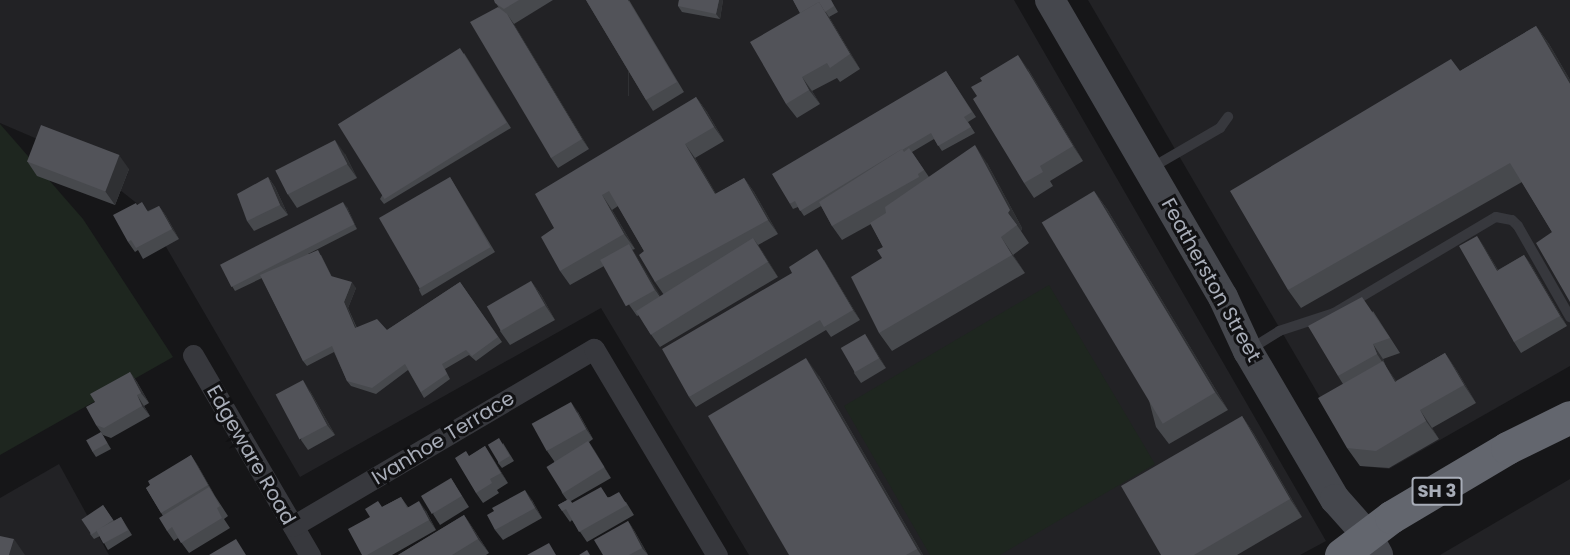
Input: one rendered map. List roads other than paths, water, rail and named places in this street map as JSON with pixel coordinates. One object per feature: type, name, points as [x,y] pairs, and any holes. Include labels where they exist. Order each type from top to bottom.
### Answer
[{"type":"highway","name":"SH 3","points":[[1341,555],[1372,545],[1507,448],[1570,417]]},
{"type":"main road","name":"Featherston Street","points":[[1050,0],[1223,297],[1248,351],[1335,499],[1372,545]]},
{"type":"street","name":"Ivanhoe Terrace","points":[[293,526],[594,349],[717,555]]},
{"type":"street","name":"Edgeware Road","points":[[193,355],[310,555]]},
{"type":"lane","points":[[1149,169],[1220,128],[1228,117]]},
{"type":"lane","points":[[1248,351],[1279,331],[1334,313],[1496,217],[1512,220],[1518,226],[1570,317]]}]
